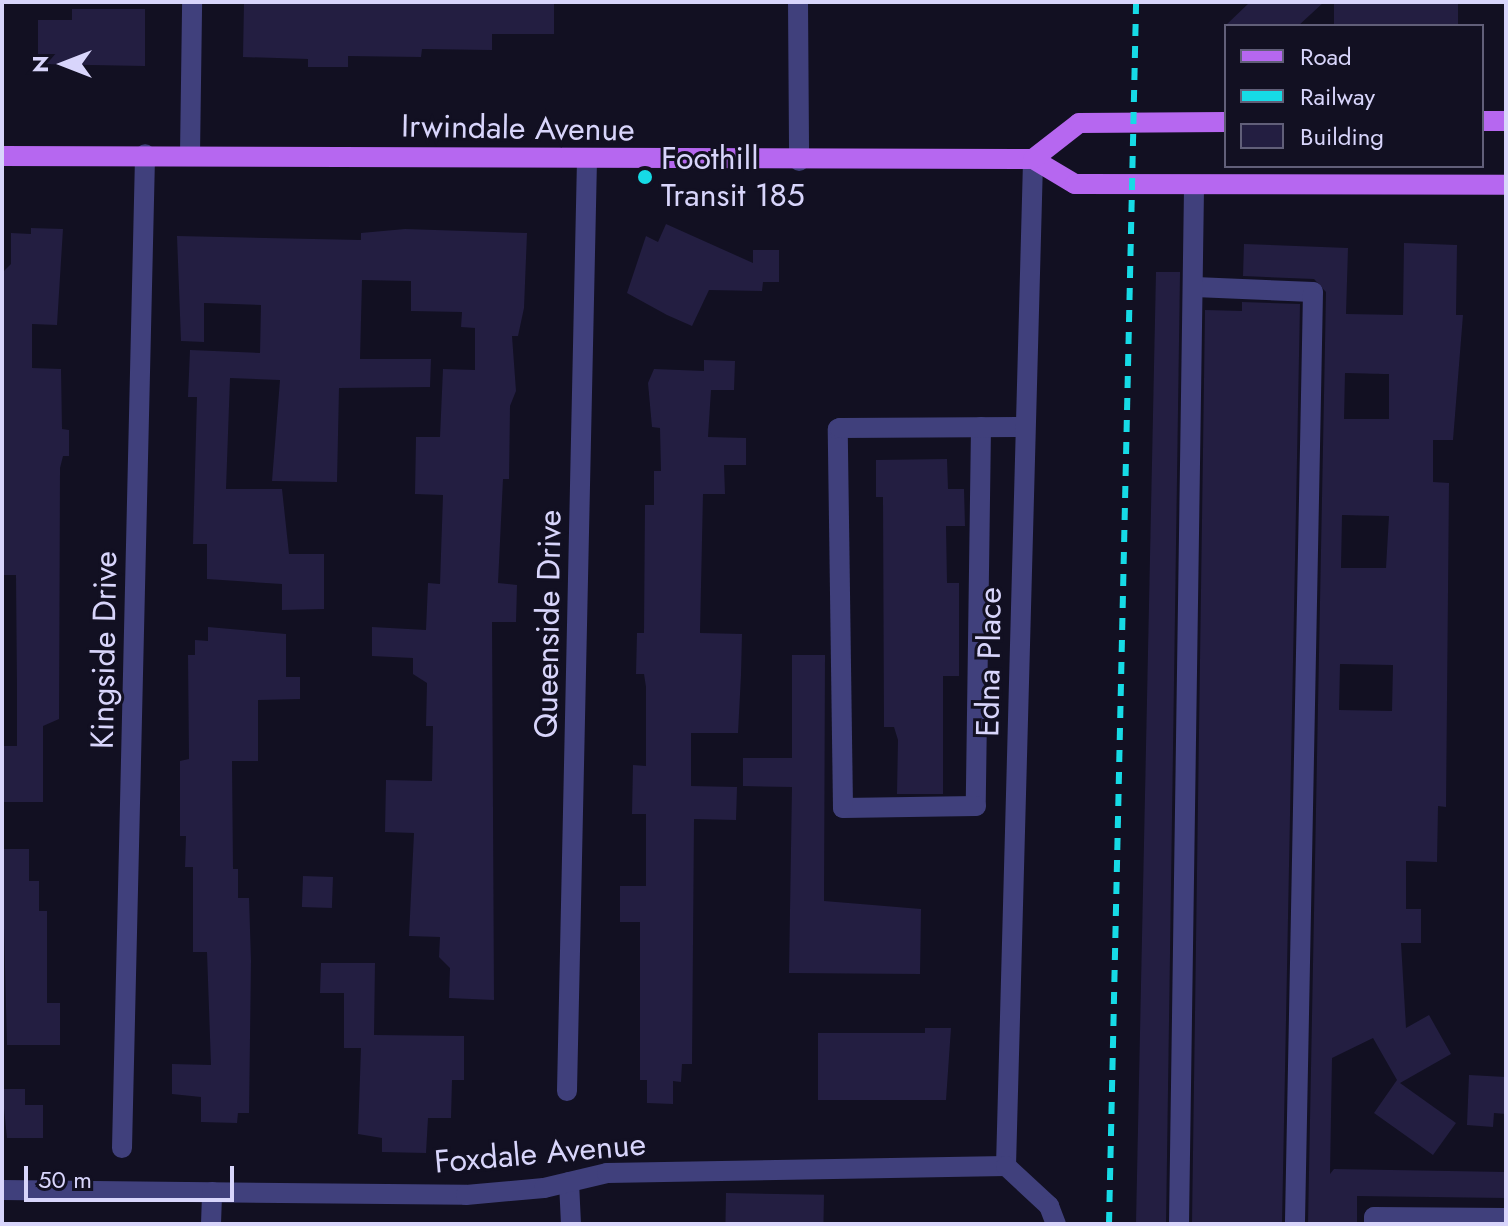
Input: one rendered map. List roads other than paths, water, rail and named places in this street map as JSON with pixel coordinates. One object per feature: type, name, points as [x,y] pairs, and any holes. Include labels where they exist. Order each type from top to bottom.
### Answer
[{"type":"main road","points":[[1484,121],[1506,121]]},
{"type":"main road","points":[[1224,122],[1079,123],[1033,159],[1075,184],[1506,185]]},
{"type":"main road","name":"Irwindale Avenue","points":[[2,156],[190,154],[799,161],[1033,159]]},
{"type":"street","points":[[190,154],[192,2]]},
{"type":"street","points":[[798,2],[799,161]]},
{"type":"street","name":"Kingside Drive","points":[[122,1148],[145,154]]},
{"type":"street","name":"Queenside Drive","points":[[567,1091],[587,159]]},
{"type":"street","name":"Edna Place","points":[[1006,1166],[1033,159]]},
{"type":"street","points":[[1179,1224],[1195,287],[1194,185]]},
{"type":"street","points":[[1195,287],[1313,292],[1295,1224]]},
{"type":"street","points":[[981,427],[976,806],[843,808],[838,429],[981,427],[1024,427]]},
{"type":"street","points":[[1006,1166],[1049,1206],[1056,1224]]},
{"type":"street","name":"Foxdale Avenue","points":[[2,1190],[466,1195],[623,1172],[1006,1166]]},
{"type":"street","points":[[569,1182],[571,1224]]},
{"type":"street","points":[[211,1224],[212,1192]]},
{"type":"street","points":[[1374,1224],[1374,1217],[1506,1218]]},
{"type":"railway","points":[[1109,1224],[1136,2]]},
{"type":"place","name":"Foothill Transit 185","points":[[645,177]]}]
